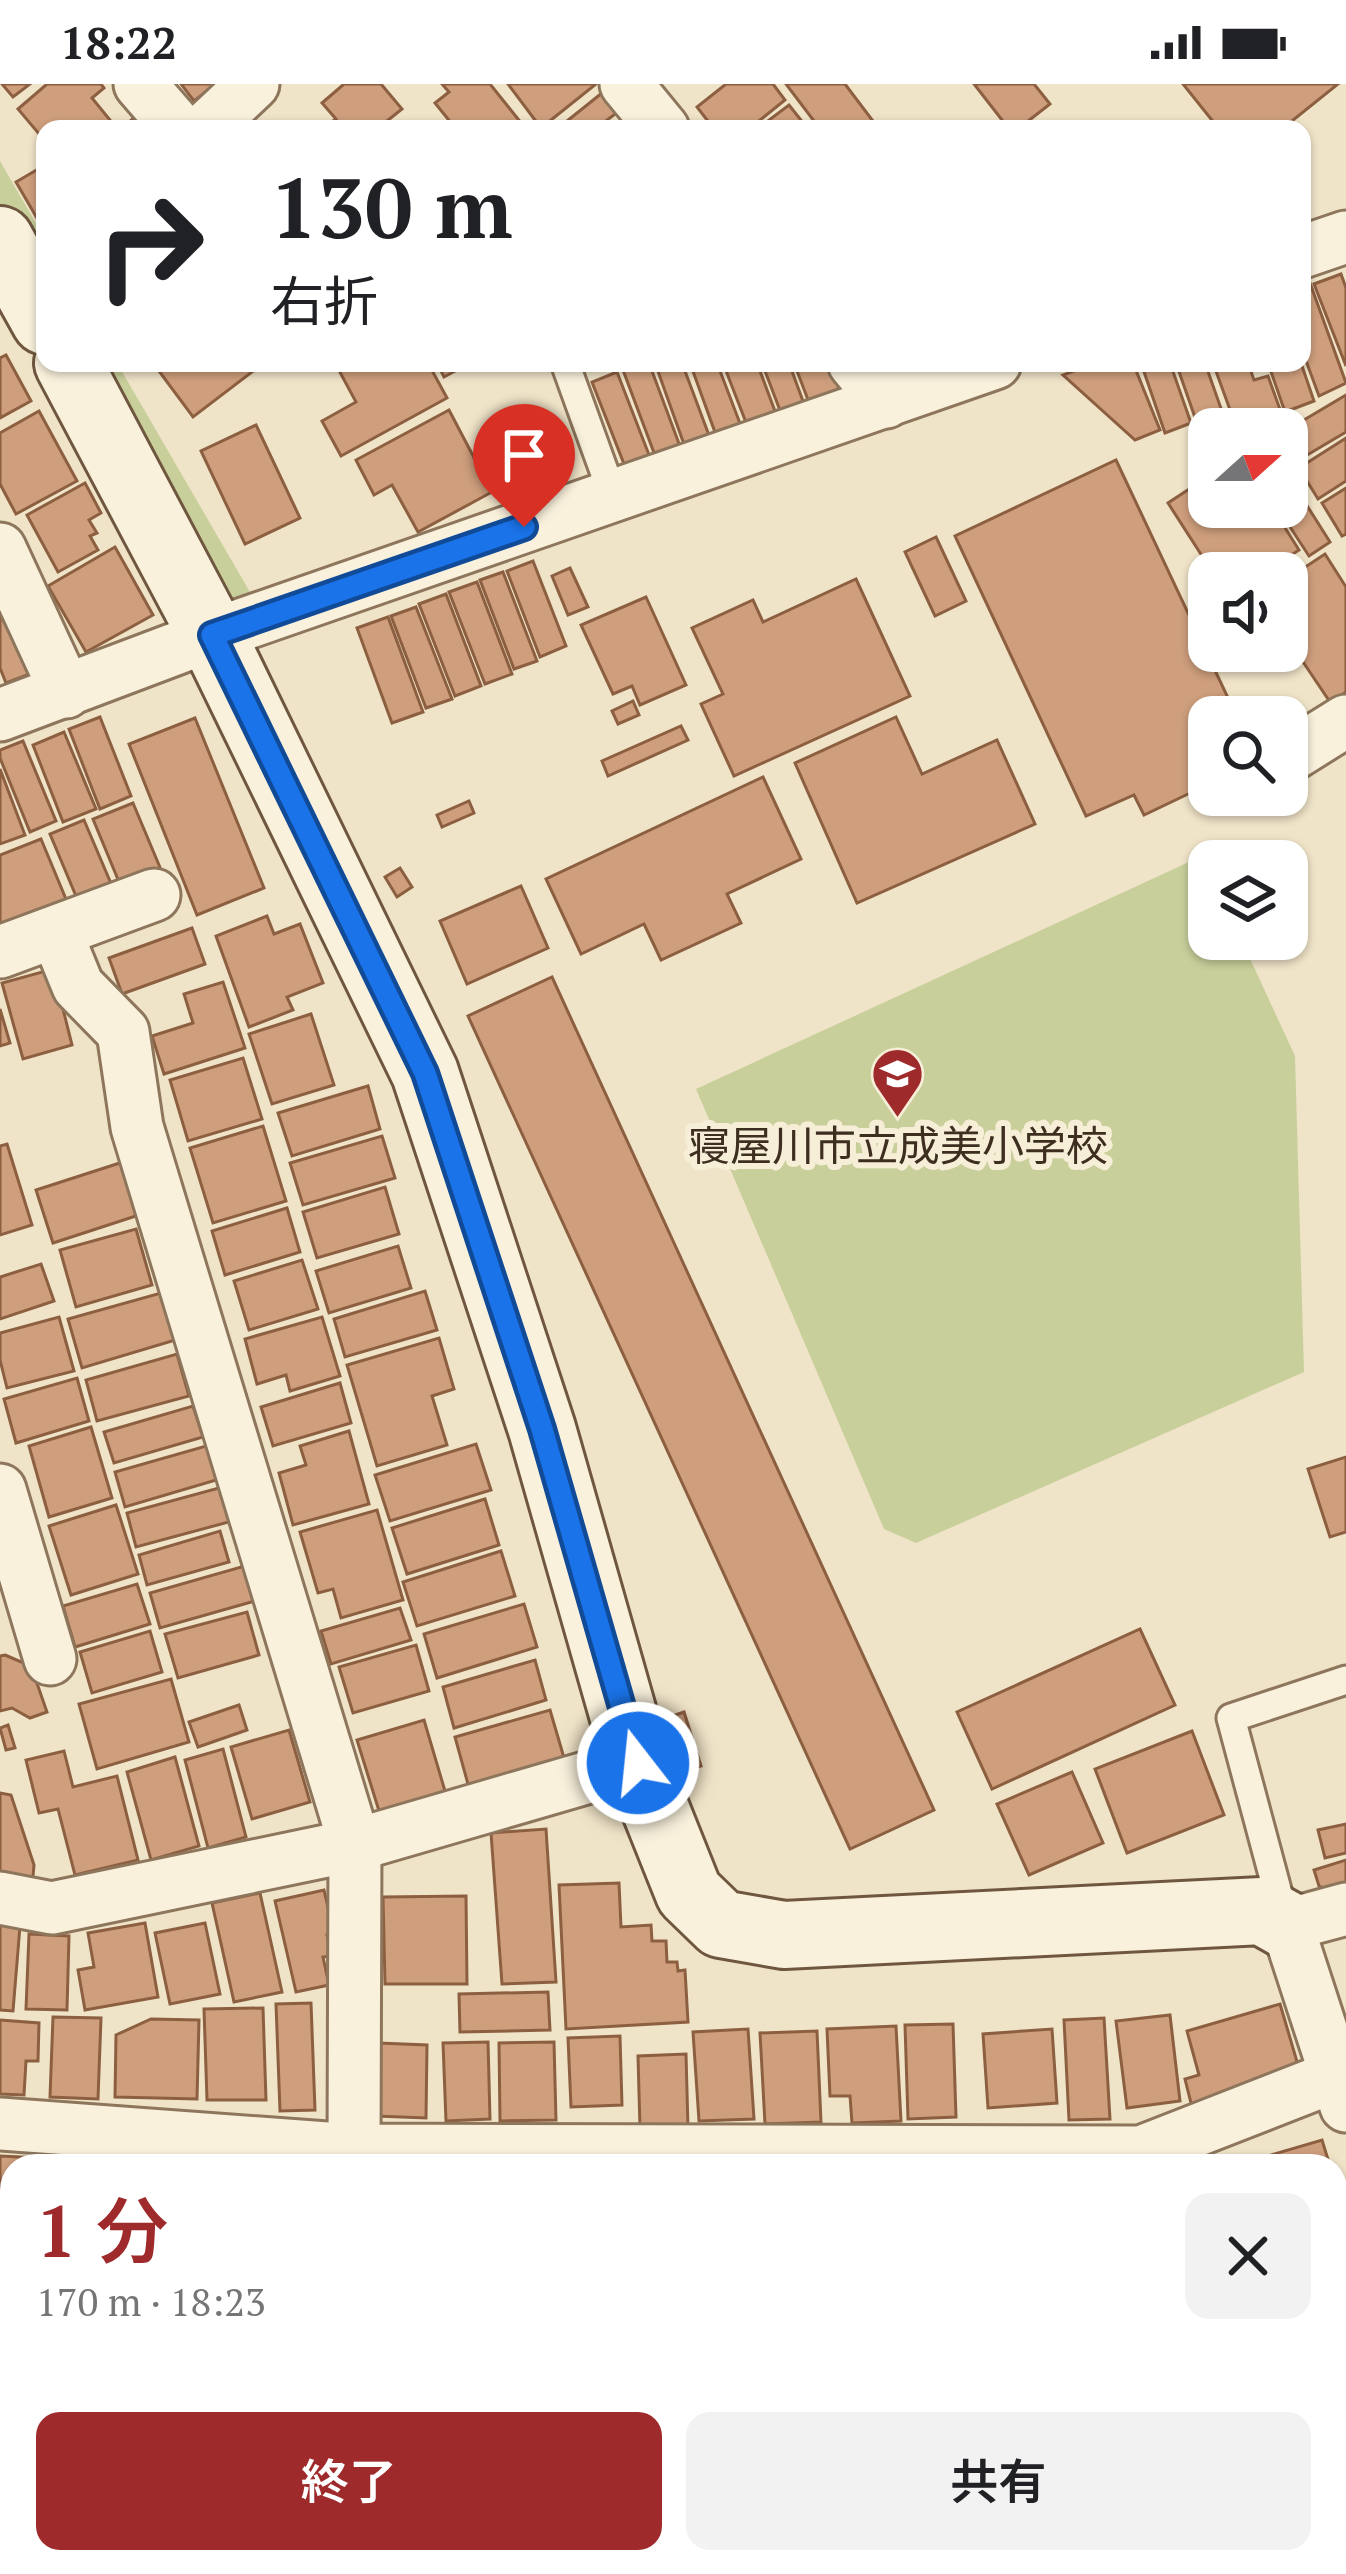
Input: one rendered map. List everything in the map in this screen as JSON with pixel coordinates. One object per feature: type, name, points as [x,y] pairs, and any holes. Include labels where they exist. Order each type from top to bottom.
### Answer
[{"type":"street","points":[[140,84],[171,120]]},
{"type":"street","points":[[215,120],[253,84]]},
{"type":"street","points":[[626,84],[656,120]]},
{"type":"street","points":[[1311,250],[1346,237]]},
{"type":"street","points":[[0,240],[36,304]]},
{"type":"street","points":[[0,2124],[354,2150],[1141,2152],[1342,2084],[1316,1917],[1262,1911],[784,1935],[721,1924],[688,1893],[638,1763],[542,1429],[425,1073],[212,635],[73,372]]},
{"type":"street","points":[[861,372],[886,402]]},
{"type":"street","points":[[0,716],[212,635],[970,372]]},
{"type":"street","points":[[0,549],[66,692]]},
{"type":"street","points":[[1308,745],[1346,721]]},
{"type":"street","points":[[0,952],[154,896]]},
{"type":"street","points":[[56,932],[78,986],[123,1031],[137,1127],[355,1845],[354,2150]]},
{"type":"street","points":[[0,1490],[29,1636]]},
{"type":"street","points":[[0,1898],[52,1908],[355,1845],[638,1763]]},
{"type":"lane","points":[[568,372],[613,496]]},
{"type":"lane","points":[[1316,1917],[1231,1718],[1346,1680]]},
{"type":"green space","points":[[0,161],[36,223],[36,338],[0,272]]},
{"type":"green space","points":[[54,372],[122,372],[254,599],[185,620]]},
{"type":"green space","points":[[1188,862],[1188,960],[1251,960],[1295,1056],[1304,1372],[916,1543],[884,1529],[696,1089]]},
{"type":"building","points":[[2,84],[30,84],[13,97]]},
{"type":"building","points":[[47,84],[101,84],[104,88],[92,98],[110,120],[36,120],[36,130],[18,109]]},
{"type":"building","points":[[181,84],[216,84],[194,101]]},
{"type":"building","points":[[344,84],[381,84],[402,109],[388,120],[335,120],[322,103]]},
{"type":"building","points":[[442,84],[490,84],[519,120],[449,120],[435,103],[449,92]]},
{"type":"building","points":[[508,84],[596,84],[551,120],[535,120]]},
{"type":"building","points":[[726,84],[773,84],[785,100],[760,120],[707,120],[697,107]]},
{"type":"building","points":[[786,84],[845,84],[872,120],[813,120]]},
{"type":"building","points":[[974,84],[1034,84],[1050,104],[1030,120],[1002,120]]},
{"type":"building","points":[[1183,84],[1338,84],[1293,120],[1212,120]]},
{"type":"building","points":[[607,89],[622,109],[607,120],[568,120]]},
{"type":"building","points":[[789,105],[801,120],[769,120]]},
{"type":"building","points":[[36,170],[36,216],[16,182]]},
{"type":"building","points":[[1341,274],[1346,288],[1346,366],[1314,284]]},
{"type":"building","points":[[1311,286],[1346,383],[1319,396],[1310,372]]},
{"type":"building","points":[[6,355],[31,401],[0,418],[0,358]]},
{"type":"building","points":[[160,372],[252,372],[193,417]]},
{"type":"building","points":[[340,372],[433,372],[447,398],[341,456],[322,421],[356,402]]},
{"type":"building","points":[[617,372],[651,460],[626,469],[592,382]]},
{"type":"building","points":[[624,372],[652,372],[681,449],[656,458]]},
{"type":"building","points":[[658,372],[685,372],[710,438],[685,447]]},
{"type":"building","points":[[693,372],[720,372],[741,426],[716,435]]},
{"type":"building","points":[[726,372],[760,372],[776,414],[747,425]]},
{"type":"building","points":[[765,372],[792,372],[804,404],[781,413]]},
{"type":"building","points":[[797,372],[836,372],[838,394],[810,405]]},
{"type":"building","points":[[1137,372],[1160,430],[1135,440],[1063,375]]},
{"type":"building","points":[[1144,372],[1173,372],[1188,424],[1165,433]]},
{"type":"building","points":[[1179,372],[1208,372],[1221,408],[1192,408]]},
{"type":"building","points":[[1216,372],[1251,372],[1254,380],[1268,376],[1279,408],[1229,408]]},
{"type":"building","points":[[1271,372],[1304,372],[1314,401],[1284,408]]},
{"type":"building","points":[[1346,395],[1346,432],[1308,454],[1308,418]]},
{"type":"building","points":[[449,410],[492,492],[418,532],[392,485],[374,495],[356,460]]},
{"type":"building","points":[[39,411],[77,481],[16,514],[0,484],[0,433]]},
{"type":"building","points":[[256,425],[300,518],[245,544],[201,451]]},
{"type":"building","points":[[1346,438],[1346,481],[1318,499],[1308,483],[1308,462]]},
{"type":"building","points":[[1116,460],[1188,613],[1188,672],[1216,672],[1227,696],[1188,696],[1188,794],[1144,815],[1134,795],[1086,816],[955,536]]},
{"type":"building","points":[[85,483],[101,513],[89,520],[97,533],[90,536],[98,550],[58,572],[27,515]]},
{"type":"building","points":[[1346,488],[1346,534],[1342,536],[1322,503]]},
{"type":"building","points":[[1188,490],[1188,528],[1285,528],[1299,550],[1200,552],[1168,503]]},
{"type":"building","points":[[1308,507],[1330,542],[1309,556],[1291,528],[1308,528]]},
{"type":"building","points":[[936,537],[966,601],[935,616],[905,552]]},
{"type":"building","points":[[115,547],[153,615],[86,652],[48,586]]},
{"type":"building","points":[[1325,554],[1346,587],[1346,692],[1330,702],[1308,669],[1308,565]]},
{"type":"building","points":[[533,561],[566,646],[540,657],[507,571]]},
{"type":"building","points":[[570,568],[588,607],[568,615],[552,576]]},
{"type":"building","points":[[503,572],[537,661],[514,669],[480,580]]},
{"type":"building","points":[[0,576],[30,674],[6,683],[0,668]]},
{"type":"building","points":[[856,579],[910,696],[734,776],[701,704],[723,694],[692,628],[753,600],[763,622]]},
{"type":"building","points":[[477,582],[512,674],[485,684],[449,592]]},
{"type":"building","points":[[446,594],[481,686],[455,696],[419,604]]},
{"type":"building","points":[[646,597],[686,685],[640,705],[632,686],[613,694],[581,625]]},
{"type":"building","points":[[416,607],[452,699],[426,708],[391,616]]},
{"type":"building","points":[[388,617],[423,712],[392,723],[357,628]]},
{"type":"building","points":[[633,701],[639,715],[618,724],[612,711]]},
{"type":"building","points":[[100,717],[131,796],[100,809],[69,729]]},
{"type":"building","points":[[896,717],[922,774],[997,740],[1035,824],[857,903],[795,763]]},
{"type":"building","points":[[195,718],[264,888],[197,915],[129,744]]},
{"type":"building","points":[[681,726],[688,740],[608,776],[602,761]]},
{"type":"building","points":[[64,732],[96,809],[63,822],[33,745]]},
{"type":"building","points":[[23,741],[56,821],[30,832],[0,758],[0,750]]},
{"type":"building","points":[[0,769],[25,835],[0,844]]},
{"type":"building","points":[[763,777],[801,859],[727,894],[741,923],[661,960],[644,924],[581,954],[546,879]]},
{"type":"building","points":[[469,801],[474,813],[442,827],[437,815]]},
{"type":"building","points":[[133,803],[164,877],[124,894],[93,819]]},
{"type":"building","points":[[84,820],[115,893],[81,908],[50,834]]},
{"type":"building","points":[[41,839],[68,904],[0,932],[0,855]]},
{"type":"building","points":[[400,868],[412,887],[397,897],[385,877]]},
{"type":"building","points":[[521,886],[548,948],[467,984],[440,921]]},
{"type":"building","points":[[267,916],[274,934],[300,924],[323,983],[287,997],[293,1010],[249,1027],[216,936]]},
{"type":"building","points":[[192,928],[205,964],[122,994],[109,958]]},
{"type":"building","points":[[53,969],[72,1045],[23,1059],[2,983]]},
{"type":"building","points":[[552,977],[934,1810],[850,1849],[468,1016]]},
{"type":"building","points":[[223,982],[245,1048],[164,1074],[152,1036],[193,1023],[184,994]]},
{"type":"building","points":[[0,1009],[10,1043],[0,1046]]},
{"type":"building","points":[[311,1014],[334,1085],[272,1104],[249,1034]]},
{"type":"building","points":[[243,1058],[262,1119],[188,1141],[170,1080]]},
{"type":"building","points":[[368,1086],[380,1129],[292,1156],[278,1113]]},
{"type":"building","points":[[263,1126],[286,1201],[213,1223],[190,1148]]},
{"type":"building","points":[[382,1136],[395,1178],[303,1205],[290,1163]]},
{"type":"building","points":[[7,1144],[32,1225],[0,1235],[0,1146]]},
{"type":"building","points":[[126,1161],[142,1214],[53,1243],[36,1190]]},
{"type":"building","points":[[385,1187],[399,1234],[317,1258],[303,1212]]},
{"type":"building","points":[[287,1208],[300,1252],[225,1275],[212,1231]]},
{"type":"building","points":[[136,1229],[152,1285],[76,1307],[60,1250]]},
{"type":"building","points":[[398,1246],[411,1288],[329,1313],[316,1271]]},
{"type":"building","points":[[302,1260],[318,1309],[249,1330],[234,1281]]},
{"type":"building","points":[[41,1264],[54,1301],[0,1319],[0,1277]]},
{"type":"building","points":[[168,1291],[182,1338],[82,1368],[68,1319]]},
{"type":"building","points":[[425,1291],[437,1330],[345,1357],[334,1319]]},
{"type":"building","points":[[59,1317],[74,1371],[7,1388],[0,1333]]},
{"type":"building","points":[[322,1317],[340,1376],[290,1391],[286,1375],[257,1384],[245,1339]]},
{"type":"building","points":[[439,1338],[454,1389],[432,1396],[447,1445],[377,1466],[347,1365]]},
{"type":"building","points":[[177,1354],[189,1396],[97,1421],[86,1380]]},
{"type":"building","points":[[77,1378],[89,1421],[16,1443],[4,1399]]},
{"type":"building","points":[[340,1383],[351,1423],[273,1446],[261,1407]]},
{"type":"building","points":[[193,1406],[203,1437],[114,1463],[104,1432]]},
{"type":"building","points":[[91,1427],[112,1498],[49,1517],[29,1446]]},
{"type":"building","points":[[349,1431],[369,1504],[293,1525],[279,1473],[306,1465],[300,1446]]},
{"type":"building","points":[[213,1444],[223,1478],[125,1507],[115,1472]]},
{"type":"building","points":[[476,1444],[491,1490],[390,1521],[375,1475]]},
{"type":"building","points":[[1346,1457],[1346,1532],[1330,1537],[1308,1469]]},
{"type":"building","points":[[226,1486],[236,1520],[136,1547],[127,1513]]},
{"type":"building","points":[[485,1499],[499,1545],[407,1574],[392,1528]]},
{"type":"building","points":[[116,1505],[138,1574],[71,1595],[49,1526]]},
{"type":"building","points":[[377,1510],[403,1600],[341,1618],[333,1589],[318,1593],[300,1532]]},
{"type":"building","points":[[220,1531],[229,1562],[147,1585],[139,1555]]},
{"type":"building","points":[[501,1551],[515,1596],[417,1626],[403,1582]]},
{"type":"building","points":[[248,1565],[258,1600],[160,1628],[150,1593]]},
{"type":"building","points":[[137,1584],[150,1624],[75,1647],[63,1606]]},
{"type":"building","points":[[524,1604],[537,1647],[437,1678],[424,1634]]},
{"type":"building","points":[[400,1608],[411,1640],[331,1664],[321,1631]]},
{"type":"building","points":[[247,1612],[259,1655],[178,1678],[165,1634]]},
{"type":"building","points":[[1140,1629],[1175,1705],[992,1789],[957,1712]]},
{"type":"building","points":[[150,1631],[162,1672],[92,1693],[80,1652]]},
{"type":"building","points":[[416,1645],[429,1691],[353,1713],[339,1667]]},
{"type":"building","points":[[0,1656],[31,1666],[47,1712],[30,1718],[12,1708],[0,1711]]},
{"type":"building","points":[[535,1660],[546,1700],[454,1728],[443,1687]]},
{"type":"building","points":[[171,1679],[189,1742],[97,1769],[79,1704]]},
{"type":"building","points":[[239,1705],[247,1730],[198,1747],[189,1722]]},
{"type":"building","points":[[550,1710],[567,1768],[471,1795],[455,1737]]},
{"type":"building","points":[[684,1712],[701,1766],[678,1773],[661,1720]]},
{"type":"building","points":[[424,1720],[450,1808],[384,1827],[357,1740]]},
{"type":"building","points":[[8,1725],[15,1748],[6,1750],[0,1728]]},
{"type":"building","points":[[289,1730],[310,1802],[252,1819],[231,1747]]},
{"type":"building","points":[[1192,1731],[1224,1815],[1127,1853],[1095,1769]]},
{"type":"building","points":[[223,1749],[246,1837],[208,1848],[185,1760]]},
{"type":"building","points":[[64,1751],[73,1787],[117,1776],[138,1860],[75,1875],[58,1809],[39,1813],[26,1760]]},
{"type":"building","points":[[175,1757],[199,1846],[151,1860],[127,1772]]},
{"type":"building","points":[[1072,1772],[1103,1843],[1029,1875],[997,1804]]},
{"type":"building","points":[[0,1793],[11,1795],[34,1865],[32,1888],[0,1884]]},
{"type":"building","points":[[1346,1824],[1346,1853],[1325,1858],[1318,1830]]},
{"type":"building","points":[[546,1829],[556,1982],[502,1984],[491,1833]]},
{"type":"building","points":[[1346,1860],[1346,1893],[1338,1895],[1319,1886],[1314,1870]]},
{"type":"building","points":[[619,1883],[621,1927],[651,1925],[652,1941],[666,1941],[667,1962],[677,1962],[678,1971],[685,1970],[688,2022],[566,2029],[559,1885]]},
{"type":"building","points":[[324,1890],[334,1934],[327,1935],[332,1956],[323,1957],[329,1985],[296,1992],[275,1901]]},
{"type":"building","points":[[260,1893],[282,1992],[234,2002],[212,1903]]},
{"type":"building","points":[[466,1896],[467,1984],[385,1984],[383,1897]]},
{"type":"building","points":[[145,1923],[158,1997],[85,2010],[78,1970],[94,1967],[88,1933]]},
{"type":"building","points":[[205,1923],[220,1994],[170,2004],[155,1933]]},
{"type":"building","points":[[0,1924],[20,1926],[13,2011],[0,2010]]},
{"type":"building","points":[[29,1934],[69,1936],[67,2010],[26,2009]]},
{"type":"building","points":[[548,1992],[550,2030],[460,2032],[459,1994]]},
{"type":"building","points":[[311,2003],[315,2110],[280,2111],[276,2004]]},
{"type":"building","points":[[1280,2004],[1298,2065],[1192,2107],[1185,2079],[1199,2075],[1187,2031]]},
{"type":"building","points":[[263,2008],[266,2100],[207,2100],[204,2009]]},
{"type":"building","points":[[1170,2015],[1180,2101],[1127,2108],[1116,2021]]},
{"type":"building","points":[[53,2017],[101,2018],[98,2099],[50,2097]]},
{"type":"building","points":[[1104,2018],[1110,2119],[1069,2120],[1064,2020]]},
{"type":"building","points":[[151,2019],[199,2020],[197,2099],[115,2097],[116,2035]]},
{"type":"building","points":[[0,2020],[39,2023],[38,2061],[26,2061],[24,2095],[0,2094]]},
{"type":"building","points":[[953,2024],[956,2117],[908,2119],[905,2025]]},
{"type":"building","points":[[896,2026],[901,2121],[852,2123],[850,2096],[830,2096],[827,2029]]},
{"type":"building","points":[[748,2029],[754,2119],[699,2121],[693,2032]]},
{"type":"building","points":[[1052,2029],[1057,2103],[988,2108],[983,2034]]},
{"type":"building","points":[[817,2031],[821,2122],[765,2124],[760,2033]]},
{"type":"building","points":[[620,2036],[622,2105],[571,2107],[568,2038]]},
{"type":"building","points":[[488,2042],[490,2119],[446,2121],[443,2043]]},
{"type":"building","points":[[554,2042],[556,2120],[500,2121],[499,2043]]},
{"type":"building","points":[[378,2043],[427,2045],[426,2118],[376,2116]]},
{"type":"building","points":[[686,2054],[688,2128],[640,2129],[638,2056]]},
{"type":"building","points":[[1322,2140],[1326,2154],[1274,2154]]},
{"type":"place","name":"寝屋川市立成美小学校","points":[[898,1119]]},
{"type":"route","points":[[524,527],[212,635],[425,1073],[542,1429],[638,1763]]}]
